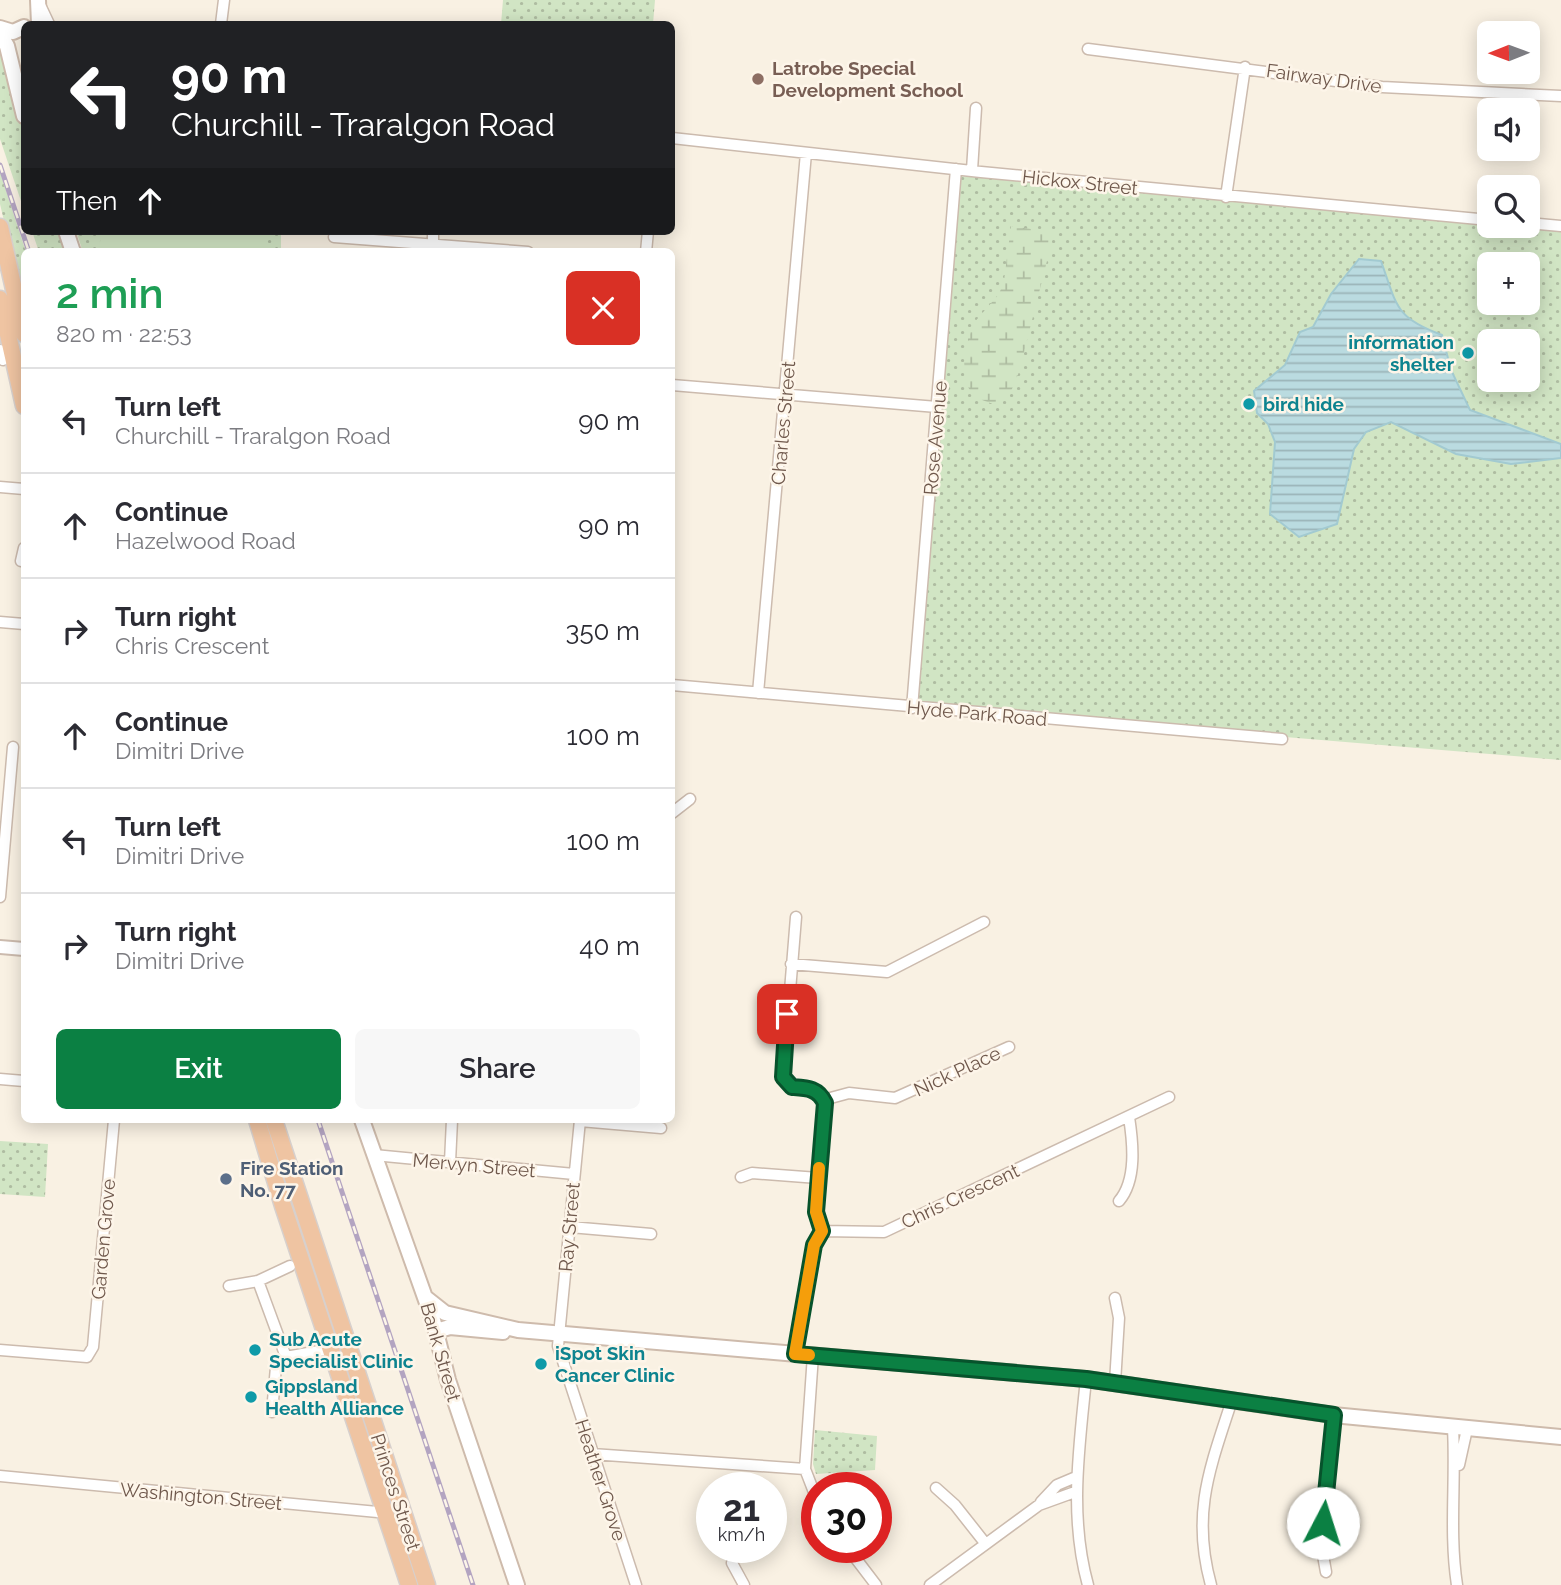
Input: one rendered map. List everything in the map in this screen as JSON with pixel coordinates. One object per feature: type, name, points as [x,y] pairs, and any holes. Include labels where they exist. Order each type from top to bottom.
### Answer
[{"type":"highway","points":[[0,227],[21,321]]},
{"type":"highway","points":[[0,299],[8,357],[21,397]]},
{"type":"highway","name":"Princes Street","points":[[258,1123],[409,1585]]},
{"type":"highway","name":"Princes Street","points":[[275,1123],[427,1585]]},
{"type":"main road","points":[[0,28],[13,32],[21,28]]},
{"type":"main road","points":[[0,34],[21,79]]},
{"type":"main road","name":"Bank Street","points":[[363,1123],[435,1323],[448,1380],[517,1585]]},
{"type":"main road","name":"Bank Street","points":[[374,1156],[396,1239],[435,1323]]},
{"type":"main road","points":[[435,1323],[502,1332],[518,1330],[1086,1379],[1334,1415],[1561,1437]]},
{"type":"street","points":[[221,21],[223,0]]},
{"type":"street","name":"Fairway Drive","points":[[1088,49],[1245,67],[1382,87],[1561,96]]},
{"type":"street","points":[[1226,197],[1245,67]]},
{"type":"street","points":[[972,170],[976,108]]},
{"type":"street","name":"Hickox Street","points":[[675,138],[1226,197],[1477,219]]},
{"type":"street","name":"Charles Street","points":[[758,693],[806,153]]},
{"type":"street","name":"Rose Avenue","points":[[912,708],[956,169]]},
{"type":"street","points":[[1540,224],[1561,226]]},
{"type":"street","points":[[433,235],[433,246]]},
{"type":"street","points":[[334,237],[465,248]]},
{"type":"street","points":[[675,385],[937,407]]},
{"type":"street","points":[[0,487],[21,489]]},
{"type":"street","points":[[0,622],[21,624]]},
{"type":"street","name":"Hyde Park Road","points":[[675,685],[912,708],[1282,738]]},
{"type":"street","points":[[0,897],[12,747]]},
{"type":"street","points":[[675,811],[690,799]]},
{"type":"street","points":[[795,1354],[814,1245],[822,1231],[816,1212],[823,1100],[811,1088],[792,1087],[783,1077],[796,917]]},
{"type":"street","points":[[791,964],[887,972],[984,922]]},
{"type":"street","points":[[0,947],[21,949]]},
{"type":"street","name":"Nick Place","points":[[823,1100],[849,1093],[895,1098],[1009,1047]]},
{"type":"street","points":[[0,1079],[21,1081]]},
{"type":"street","name":"Chris Crescent","points":[[822,1231],[884,1232],[1169,1097]]},
{"type":"street","points":[[1119,1201],[1127,1192],[1130,1171],[1132,1139],[1129,1117]]},
{"type":"street","name":"Garden Grove","points":[[0,1350],[87,1357],[93,1347],[114,1123]]},
{"type":"street","points":[[450,1162],[452,1123]]},
{"type":"street","name":"Ray Street","points":[[559,1334],[580,1123]]},
{"type":"street","points":[[603,1123],[661,1128]]},
{"type":"street","name":"Mervyn Street","points":[[374,1156],[574,1174]]},
{"type":"street","points":[[741,1177],[752,1173],[818,1178]]},
{"type":"street","points":[[570,1227],[651,1234]]},
{"type":"street","points":[[229,1286],[258,1281],[290,1266]]},
{"type":"street","points":[[258,1281],[286,1357]]},
{"type":"street","points":[[1115,1298],[1119,1318],[1115,1383]]},
{"type":"street","name":"Heather Grove","points":[[559,1334],[559,1352],[635,1585]]},
{"type":"street","points":[[272,1412],[276,1367],[286,1357],[330,1349]]},
{"type":"street","points":[[806,1472],[813,1355]]},
{"type":"street","points":[[1086,1379],[1075,1492],[1082,1564],[1088,1585]]},
{"type":"street","points":[[1211,1585],[1204,1561],[1202,1511],[1208,1469],[1228,1399]]},
{"type":"street","points":[[1326,1572],[1321,1544],[1334,1415]]},
{"type":"street","points":[[1457,1585],[1452,1551],[1460,1429]]},
{"type":"street","points":[[592,1454],[805,1469]]},
{"type":"street","name":"Washington Street","points":[[0,1476],[403,1513]]},
{"type":"street","points":[[930,1585],[1039,1505],[1057,1485],[1076,1477]]},
{"type":"street","points":[[936,1488],[955,1505],[985,1543]]},
{"type":"street","points":[[1039,1505],[1075,1492]]},
{"type":"street","points":[[732,1563],[744,1585]]},
{"type":"street","points":[[859,1563],[876,1585]]},
{"type":"green space","points":[[503,0],[655,0],[653,21],[501,21]]},
{"type":"green space","points":[[0,47],[21,120],[21,201],[0,139]]},
{"type":"green space","points":[[0,172],[25,248],[21,248],[21,289],[20,289],[0,204]]},
{"type":"green space","points":[[959,176],[1477,219],[1477,238],[1540,238],[1540,227],[1561,227],[1561,760],[913,706]]},
{"type":"green space","points":[[1011,226],[1051,232],[1052,241],[1019,372],[1009,396],[993,404],[974,397],[965,382],[964,363],[972,325],[999,294],[1004,281]]},
{"type":"green space","points":[[33,235],[60,235],[65,248],[38,248]]},
{"type":"green space","points":[[77,235],[281,235],[281,248],[82,248]]},
{"type":"green space","points":[[101,235],[264,235],[269,248],[99,248]]},
{"type":"green space","points":[[0,1141],[48,1144],[45,1197],[0,1194]]},
{"type":"green space","points":[[815,1430],[877,1436],[875,1470],[815,1472],[813,1464]]},
{"type":"water","points":[[1359,259],[1381,261],[1395,300],[1406,316],[1442,335],[1451,370],[1470,410],[1561,444],[1561,458],[1511,464],[1456,454],[1391,422],[1366,432],[1354,449],[1337,524],[1299,537],[1270,514],[1275,442],[1268,424],[1257,413],[1254,391],[1285,365],[1300,332],[1313,327],[1331,294]]},
{"type":"railway","points":[[0,165],[21,228]]},
{"type":"railway","points":[[23,235],[28,248]]},
{"type":"railway","points":[[319,1123],[473,1585]]},
{"type":"slow traffic","points":[[809,1355],[795,1354],[814,1245],[822,1231],[816,1212],[819,1168]]},
{"type":"place","name":"Latrobe Special Development School","points":[[758,79]]},
{"type":"place","name":"information shelter","points":[[1468,353]]},
{"type":"place","name":"bird hide","points":[[1249,404]]},
{"type":"place","name":"Fire Station No. 77","points":[[226,1179]]},
{"type":"place","name":"Sub Acute Specialist Clinic","points":[[255,1350]]},
{"type":"place","name":"iSpot Skin Cancer Clinic","points":[[541,1364]]},
{"type":"place","name":"Gippsland Health Alliance","points":[[251,1397]]},
{"type":"route","points":[[787,1014],[783,1077],[792,1087],[811,1088],[821,1094],[825,1103],[816,1212],[822,1231],[814,1245],[795,1354],[1086,1379],[1334,1415],[1323,1523]]}]
